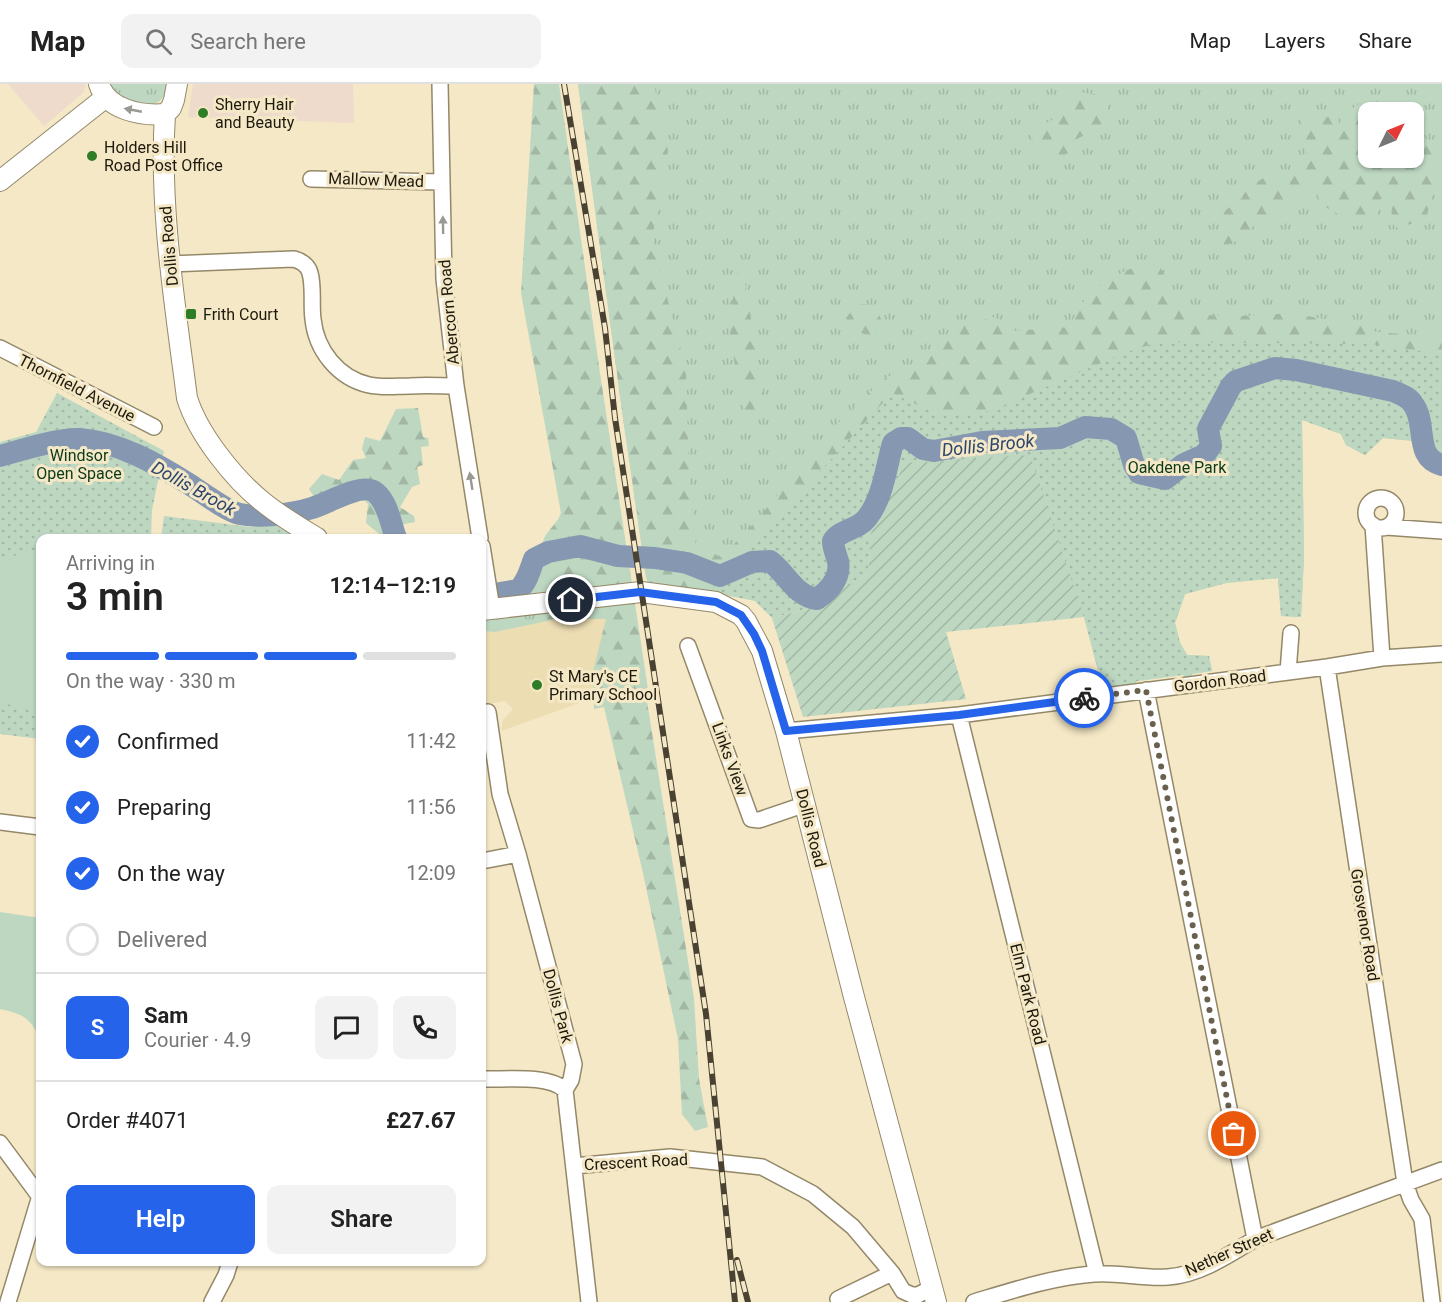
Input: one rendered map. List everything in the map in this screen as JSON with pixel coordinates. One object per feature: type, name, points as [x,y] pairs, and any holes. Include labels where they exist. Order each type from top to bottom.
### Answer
[{"type":"main road","points":[[0,182],[102,91],[114,106],[156,115],[165,114],[171,108],[177,84]]},
{"type":"main road","name":"Dollis Road","points":[[165,114],[164,165],[170,264],[187,398],[191,410],[204,434],[228,465],[264,504],[311,534]]},
{"type":"main road","name":"Dollis Road","points":[[488,601],[640,592],[716,602],[741,615],[754,634],[762,651],[806,804],[854,997],[935,1295]]},
{"type":"street","name":"Abercorn Road","points":[[441,84],[444,279],[456,386],[479,534]]},
{"type":"street","name":"Mallow Mead","points":[[311,178],[441,183]]},
{"type":"street","points":[[170,264],[294,259],[299,261],[304,264],[310,274],[313,320],[318,341],[329,360],[337,368],[355,380],[368,385],[456,386]]},
{"type":"street","name":"Thornfield Avenue","points":[[0,348],[154,427]]},
{"type":"street","points":[[1382,657],[1379,526],[1442,531]]},
{"type":"street","points":[[486,583],[488,601]]},
{"type":"street","points":[[1287,672],[1291,633]]},
{"type":"street","name":"Links View","points":[[688,646],[751,819],[759,820],[806,804]]},
{"type":"street","name":"Gordon Road","points":[[786,731],[959,715],[1327,667],[1382,657],[1442,654]]},
{"type":"street","name":"Grosvenor Road","points":[[1327,667],[1405,1183],[1411,1200],[1422,1219],[1432,1302]]},
{"type":"street","points":[[1146,690],[1255,1239]]},
{"type":"street","name":"Dollis Park","points":[[491,712],[500,794],[574,1064],[571,1080],[565,1090],[589,1302]]},
{"type":"street","name":"Elm Park Road","points":[[959,715],[1096,1274]]},
{"type":"street","points":[[0,822],[36,826]]},
{"type":"street","points":[[486,860],[518,854]]},
{"type":"street","points":[[486,1079],[546,1080],[559,1084],[565,1090]]},
{"type":"street","points":[[0,1143],[36,1192]]},
{"type":"street","name":"Crescent Road","points":[[574,1166],[670,1157],[762,1167],[813,1194],[853,1227],[892,1273],[903,1291],[918,1295],[935,1295]]},
{"type":"street","name":"Nether Street","points":[[974,1302],[1043,1281],[1096,1274],[1169,1277],[1195,1271],[1227,1256],[1255,1239],[1442,1170]]},
{"type":"street","points":[[8,1302],[36,1210]]},
{"type":"street","points":[[212,1302],[229,1266]]},
{"type":"street","points":[[838,1299],[892,1273]]},
{"type":"shaded area","points":[[8,84],[85,84],[84,92],[44,126]]},
{"type":"shaded area","points":[[193,84],[353,84],[354,123],[188,117]]},
{"type":"shaded area","name":"St Mary's CE Primary School","points":[[607,618],[593,671],[593,698],[501,731],[503,720],[513,709],[505,701],[486,704],[486,631],[495,632],[555,619]]},
{"type":"green space","points":[[108,84],[168,84],[164,97],[153,105],[119,98]]},
{"type":"green space","points":[[534,84],[559,84],[649,696],[647,701],[694,999],[699,1079],[708,1127],[695,1131],[682,1114],[678,1039],[643,873],[604,707],[594,709],[593,671],[606,619],[555,619],[538,623],[535,608],[552,600],[552,591],[500,598],[500,591],[520,584],[531,557],[542,550],[546,534],[561,513],[521,293]]},
{"type":"green space","points":[[578,84],[1442,84],[1442,354],[709,592],[646,578]]},
{"type":"green space","points":[[578,84],[654,84],[668,151],[652,239],[686,370],[689,479],[696,547],[722,557],[755,522],[837,424],[884,379],[923,358],[955,326],[995,317],[1013,331],[1068,327],[1089,293],[1123,272],[1152,260],[1159,264],[1175,296],[1195,315],[1248,316],[1290,313],[1358,325],[1377,332],[1442,337],[1442,471],[1428,470],[1414,441],[1383,438],[1365,455],[1346,445],[1341,434],[1302,420],[1304,558],[1301,617],[1281,616],[1278,578],[1226,583],[1185,594],[1175,623],[1180,643],[1187,655],[1209,656],[1212,671],[1192,674],[1193,680],[1187,680],[1159,642],[1136,676],[1136,683],[1108,688],[1102,686],[1084,617],[871,533],[868,574],[769,574],[709,592],[648,587]]},
{"type":"green space","points":[[1081,92],[1098,95],[1108,104],[1106,124],[1073,141],[1068,153],[1050,162],[1042,156],[1031,135],[1046,123],[1061,116],[1065,104]]},
{"type":"green space","points":[[1373,97],[1388,99],[1392,102],[1362,102]]},
{"type":"green space","points":[[1358,104],[1358,168],[1424,168],[1425,137],[1436,156],[1435,184],[1426,219],[1398,228],[1391,223],[1392,207],[1383,197],[1379,201],[1377,214],[1361,226],[1350,226],[1335,212],[1322,205],[1317,191],[1309,186],[1302,201],[1292,202],[1282,219],[1272,216],[1265,222],[1252,227],[1247,238],[1225,245],[1218,238],[1228,232],[1231,224],[1217,223],[1215,218],[1242,198],[1263,178],[1278,173],[1294,174],[1297,163],[1307,153],[1301,144],[1302,137],[1298,130],[1303,118],[1331,117],[1340,123]]},
{"type":"green space","points":[[741,257],[766,411],[750,426],[737,384],[729,318]]},
{"type":"green space","points":[[857,304],[874,305],[881,319],[874,338],[852,329],[846,318]]},
{"type":"green space","name":"Oakdene Park","points":[[1159,342],[1371,344],[1442,354],[1442,471],[1428,470],[1414,441],[1383,438],[1365,455],[1346,445],[1341,434],[1302,420],[1304,558],[1301,617],[1281,616],[1278,578],[1226,583],[1185,594],[1175,623],[1180,643],[1187,655],[1209,656],[1212,671],[1102,686],[1084,617],[871,533],[868,574],[804,610],[772,618],[755,601],[709,592],[892,393],[942,416],[991,411],[1124,353]]},
{"type":"green space","name":"Windsor Open Space","points":[[57,393],[164,451],[152,510],[151,534],[36,534],[36,738],[0,734],[0,442],[36,432]]},
{"type":"green space","points":[[418,408],[423,437],[428,438],[429,446],[421,447],[423,465],[417,467],[420,484],[412,487],[400,507],[414,516],[415,522],[399,525],[402,534],[379,534],[366,523],[368,504],[360,496],[323,511],[309,489],[322,474],[339,480],[353,460],[366,458],[362,449],[365,437],[380,441],[396,409]]},
{"type":"green space","points":[[1030,455],[1084,617],[946,632],[966,699],[803,717],[772,618],[804,610],[868,574],[871,533],[905,463]]},
{"type":"green space","points":[[164,516],[250,527],[268,520],[291,534],[162,534]]},
{"type":"green space","points":[[36,551],[36,709],[0,703],[0,566],[19,553]]},
{"type":"green space","points":[[536,612],[538,623],[495,632],[486,631],[486,619]]},
{"type":"green space","points":[[0,912],[36,917],[36,1032],[25,1018],[0,1009]]},
{"type":"waterway","name":"Dollis Brook","points":[[486,595],[518,590],[526,580],[534,559],[548,552],[580,546],[618,556],[687,563],[720,576],[752,562],[770,561],[803,594],[817,599],[830,588],[838,573],[838,561],[833,541],[840,534],[859,525],[867,518],[877,501],[893,443],[901,438],[908,438],[923,449],[934,451],[982,442],[1060,438],[1085,427],[1111,429],[1126,438],[1134,465],[1139,473],[1165,479],[1184,464],[1204,455],[1211,446],[1208,429],[1231,386],[1236,381],[1275,368],[1296,370],[1393,391],[1404,396],[1417,412],[1427,455],[1442,465]]},
{"type":"waterway","name":"Dollis Brook","points":[[0,456],[71,439],[109,444],[137,455],[177,476],[229,509],[248,515],[295,512],[319,506],[354,491],[370,490],[376,493],[383,502],[395,534]]},
{"type":"railway","points":[[564,84],[605,328],[615,418],[706,1014],[735,1302]]},
{"type":"railway","points":[[737,1260],[748,1302]]},
{"type":"way so far","points":[[1084,698],[1146,690],[1234,1134]]},
{"type":"place","name":"Sherry Hair and Beauty","points":[[203,113]]},
{"type":"place","name":"Holders Hill Road Post Office","points":[[92,156]]},
{"type":"place","name":"Frith Court","points":[[191,314]]},
{"type":"place","name":"St Mary's CE Primary School","points":[[537,685]]},
{"type":"route","points":[[571,600],[640,592],[716,602],[741,615],[762,651],[786,731],[959,715],[1084,698]]}]
